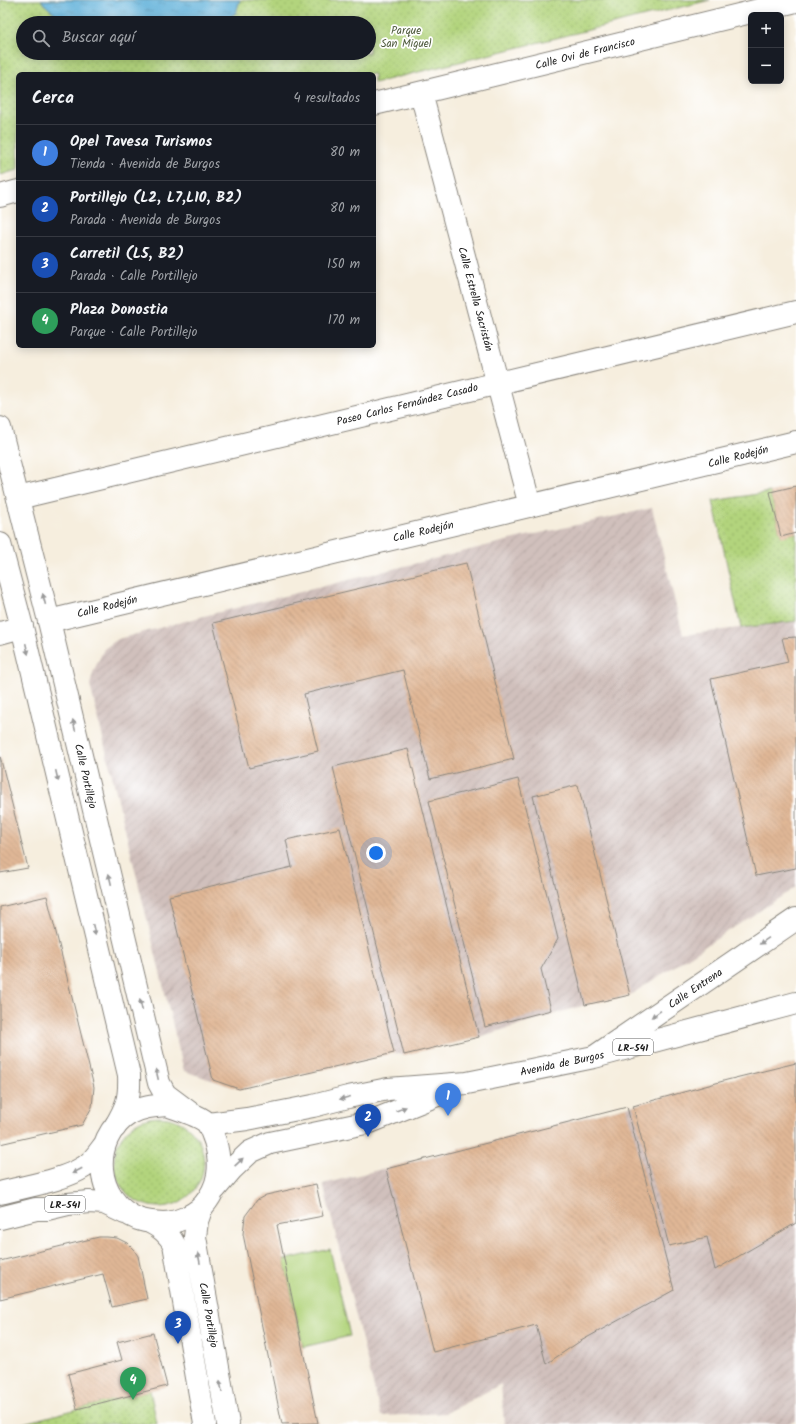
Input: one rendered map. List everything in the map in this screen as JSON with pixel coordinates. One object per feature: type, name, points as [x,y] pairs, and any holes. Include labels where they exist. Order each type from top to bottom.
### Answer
[{"type":"main road","name":"Calle Ovi de Francisco","points":[[376,104],[796,1]]},
{"type":"main road","name":"Calle Estrella Sacristán","points":[[421,93],[530,506]]},
{"type":"main road","points":[[0,196],[16,192]]},
{"type":"main road","name":"Paseo Carlos Fernández Casado","points":[[18,498],[497,382],[796,312]]},
{"type":"main road","name":"Calle Portillejo","points":[[0,428],[49,621],[159,1083],[165,1094],[199,1118]]},
{"type":"main road","name":"Calle Rodejón","points":[[49,621],[796,442]]},
{"type":"main road","points":[[0,544],[22,627],[129,1075],[130,1092],[128,1101],[110,1135]]},
{"type":"main road","points":[[0,633],[22,627]]},
{"type":"main road","name":"Calle Entrena","points":[[594,1057],[796,919]]},
{"type":"main road","name":"Avenida de Burgos","points":[[199,1118],[247,1120],[388,1089],[467,1083],[594,1057],[796,1003]]},
{"type":"main road","name":"Avenida de Burgos","points":[[208,1199],[232,1169],[250,1152],[270,1143],[370,1122],[467,1083]]},
{"type":"main road","name":"LR-541","points":[[0,1193],[70,1175],[85,1167],[95,1157],[110,1135],[130,1114],[148,1106],[167,1105],[199,1118]]},
{"type":"main road","points":[[199,1118],[219,1155],[219,1174],[208,1199]]},
{"type":"main road","name":"LR-541","points":[[110,1135],[101,1164],[104,1184],[114,1201],[130,1215]]},
{"type":"main road","name":"Calle Portillejo","points":[[208,1199],[197,1221],[195,1237],[228,1424]]},
{"type":"main road","name":"LR-541","points":[[0,1218],[36,1209],[47,1209],[68,1204],[104,1202],[139,1220],[169,1223],[186,1217],[208,1199]]},
{"type":"main road","name":"Calle Portillejo","points":[[150,1222],[169,1235],[174,1244],[205,1424]]},
{"type":"shaded area","points":[[652,508],[683,635],[796,621],[796,887],[630,995],[585,1005],[479,1037],[404,1055],[393,1053],[239,1089],[184,1071],[90,685],[94,670],[104,649],[118,639],[204,616],[518,538]]},
{"type":"shaded area","points":[[796,1064],[796,1421],[785,1424],[504,1424],[501,1384],[446,1413],[381,1416],[323,1184]]},
{"type":"green space","name":"Parque San Miguel","points":[[0,0],[710,0],[376,83],[376,72],[16,72],[16,171],[0,175]]},
{"type":"green space","points":[[770,492],[781,536],[796,533],[796,621],[741,628],[713,501]]},
{"type":"green space","points":[[159,1117],[176,1120],[191,1130],[201,1145],[204,1162],[201,1179],[191,1194],[176,1204],[159,1207],[142,1204],[127,1194],[117,1179],[114,1162],[117,1145],[127,1130],[142,1120]]},
{"type":"green space","points":[[330,1249],[350,1336],[303,1347],[284,1260]]},
{"type":"green space","points":[[150,1390],[157,1424],[20,1424]]},
{"type":"water","points":[[41,0],[240,0],[236,13],[232,16],[59,16],[48,8]]},
{"type":"building","points":[[796,486],[796,533],[781,537],[770,492]]},
{"type":"building","points":[[466,563],[514,759],[430,779],[403,670],[304,694],[318,751],[249,768],[213,623]]},
{"type":"building","points":[[796,637],[796,868],[756,876],[711,679],[788,662],[782,638]]},
{"type":"building","points":[[408,749],[479,1037],[404,1055],[333,767]]},
{"type":"building","points":[[0,756],[28,868],[0,873]]},
{"type":"building","points":[[518,779],[558,939],[541,969],[551,1010],[485,1027],[429,801]]},
{"type":"building","points":[[578,785],[630,995],[585,1005],[533,796]]},
{"type":"building","points":[[340,828],[394,1053],[239,1089],[213,1080],[169,896],[292,867],[286,840]]},
{"type":"building","points":[[47,896],[94,1087],[92,1107],[82,1125],[0,1144],[0,907]]},
{"type":"building","points":[[796,1063],[796,1223],[715,1270],[707,1237],[669,1246],[633,1106]]},
{"type":"building","points":[[627,1107],[674,1290],[579,1342],[546,1364],[536,1325],[433,1352],[386,1169]]},
{"type":"building","points":[[316,1184],[323,1216],[277,1225],[318,1423],[282,1424],[243,1234],[245,1216],[257,1200],[266,1195]]},
{"type":"building","points":[[99,1237],[117,1238],[127,1243],[134,1250],[138,1256],[147,1299],[112,1307],[103,1274],[0,1299],[0,1261]]},
{"type":"building","points":[[153,1333],[167,1386],[77,1409],[68,1374],[122,1360],[117,1342]]},
{"type":"place","name":"Opel Tavesa Turismos","points":[[448,1116]]},
{"type":"place","name":"Portillejo (L2, L7,L10, B2)","points":[[368,1137]]},
{"type":"place","name":"Carretil (L5, B2)","points":[[178,1344]]},
{"type":"place","name":"Plaza Donostia","points":[[133,1400]]}]
